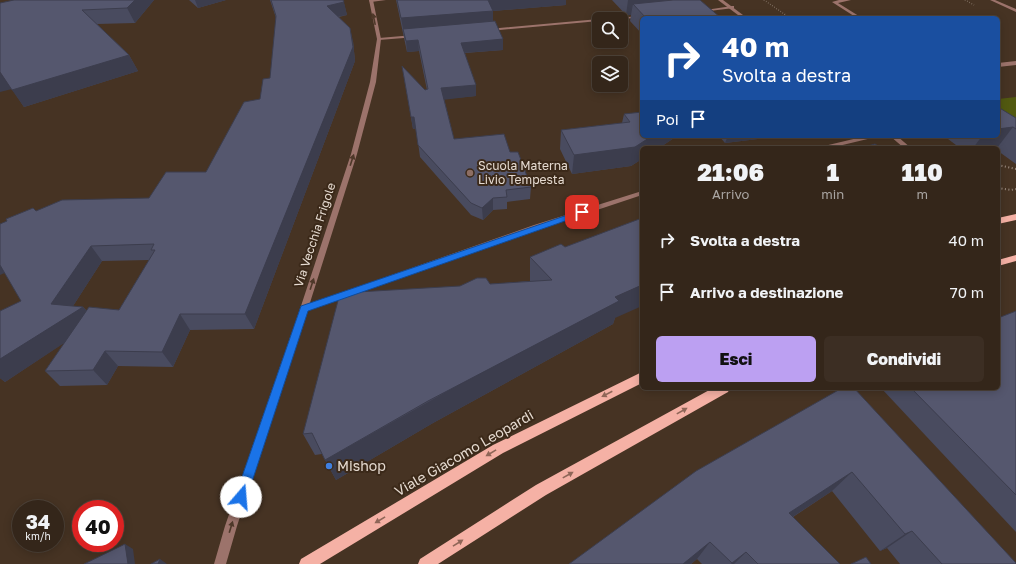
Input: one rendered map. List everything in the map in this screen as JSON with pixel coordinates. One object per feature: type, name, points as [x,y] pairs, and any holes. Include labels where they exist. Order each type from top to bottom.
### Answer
[{"type":"main road","points":[[1000,221],[1016,217]]},
{"type":"main road","points":[[1000,262],[1016,258]]},
{"type":"main road","name":"Viale Giacomo Leopardi","points":[[306,564],[498,449],[640,378]]},
{"type":"main road","points":[[425,564],[541,490],[720,390]]},
{"type":"street","points":[[371,0],[384,0]]},
{"type":"street","name":"Via Vecchia Frigole","points":[[220,564],[231,526],[354,154],[373,82],[379,39],[371,0]]},
{"type":"street","points":[[720,0],[732,7],[743,16]]},
{"type":"street","points":[[828,0],[857,16]]},
{"type":"street","points":[[834,2],[849,0]]},
{"type":"street","points":[[992,0],[1016,12]]},
{"type":"street","points":[[694,11],[732,7]]},
{"type":"street","points":[[628,18],[640,17]]},
{"type":"street","points":[[483,30],[592,21]]},
{"type":"street","points":[[379,39],[422,35]]},
{"type":"street","points":[[1000,65],[1016,63]]},
{"type":"street","points":[[831,146],[865,138]]},
{"type":"street","points":[[896,138],[906,146]]},
{"type":"street","points":[[304,309],[529,230],[640,194]]},
{"type":"path","points":[[764,0],[787,16]]},
{"type":"path","points":[[1000,165],[1016,169]]},
{"type":"path","points":[[1000,188],[1011,190],[1016,189]]},
{"type":"green space","points":[[1016,97],[1016,119],[1000,108],[1000,99]]},
{"type":"building","points":[[14,0],[135,0],[127,8],[82,10],[129,55],[12,90],[0,72],[0,3]]},
{"type":"building","points":[[271,0],[343,0],[344,2],[327,6],[350,28],[353,47],[245,314],[180,314],[162,352],[105,351],[93,370],[45,371],[89,307],[119,310],[155,250],[151,250],[154,244],[91,246],[51,304],[83,307],[0,359],[0,311],[21,301],[0,265],[0,224],[7,221],[6,219],[33,208],[36,211],[62,200],[149,198],[166,172],[206,172],[244,102],[260,99],[263,79],[270,78],[276,16]]},
{"type":"building","points":[[397,0],[488,0],[493,11],[401,18]]},
{"type":"building","points":[[673,0],[700,0],[719,16],[644,16],[633,4]]},
{"type":"building","points":[[495,21],[503,39],[461,43],[476,85],[441,88],[454,139],[504,134],[510,152],[518,152],[531,187],[506,190],[507,197],[493,198],[482,208],[471,203],[418,145],[414,117],[411,117],[402,66],[425,90],[428,89],[418,40],[406,41],[403,29]]},
{"type":"building","points":[[1000,108],[1016,118],[1016,129],[1013,127],[1000,129]]},
{"type":"building","points":[[640,112],[640,138],[649,138],[635,147],[574,155],[561,130],[630,122],[624,114]]},
{"type":"building","points":[[640,219],[640,286],[615,297],[619,301],[428,401],[325,460],[312,433],[303,434],[340,293],[460,286],[477,278],[486,278],[490,284],[552,280],[530,257],[561,244],[565,247]]},
{"type":"building","points":[[1016,311],[1016,495],[913,390],[1000,390],[1000,317]]},
{"type":"building","points":[[838,390],[856,390],[1016,564],[942,564],[912,531],[905,534],[852,472],[789,513],[840,564],[758,564],[746,552],[732,563],[710,542],[683,564],[569,564],[696,471]]},
{"type":"building","points":[[124,544],[128,564],[84,564],[109,552],[124,552]]},
{"type":"building","points":[[866,557],[871,564],[851,564]]},
{"type":"building","points":[[160,559],[158,564],[151,564]]},
{"type":"place","name":"Scuola Materna Livio Tempesta","points":[[470,173]]},
{"type":"place","name":"Mishop","points":[[329,466]]},
{"type":"route","points":[[241,497],[304,309],[582,212]]}]
